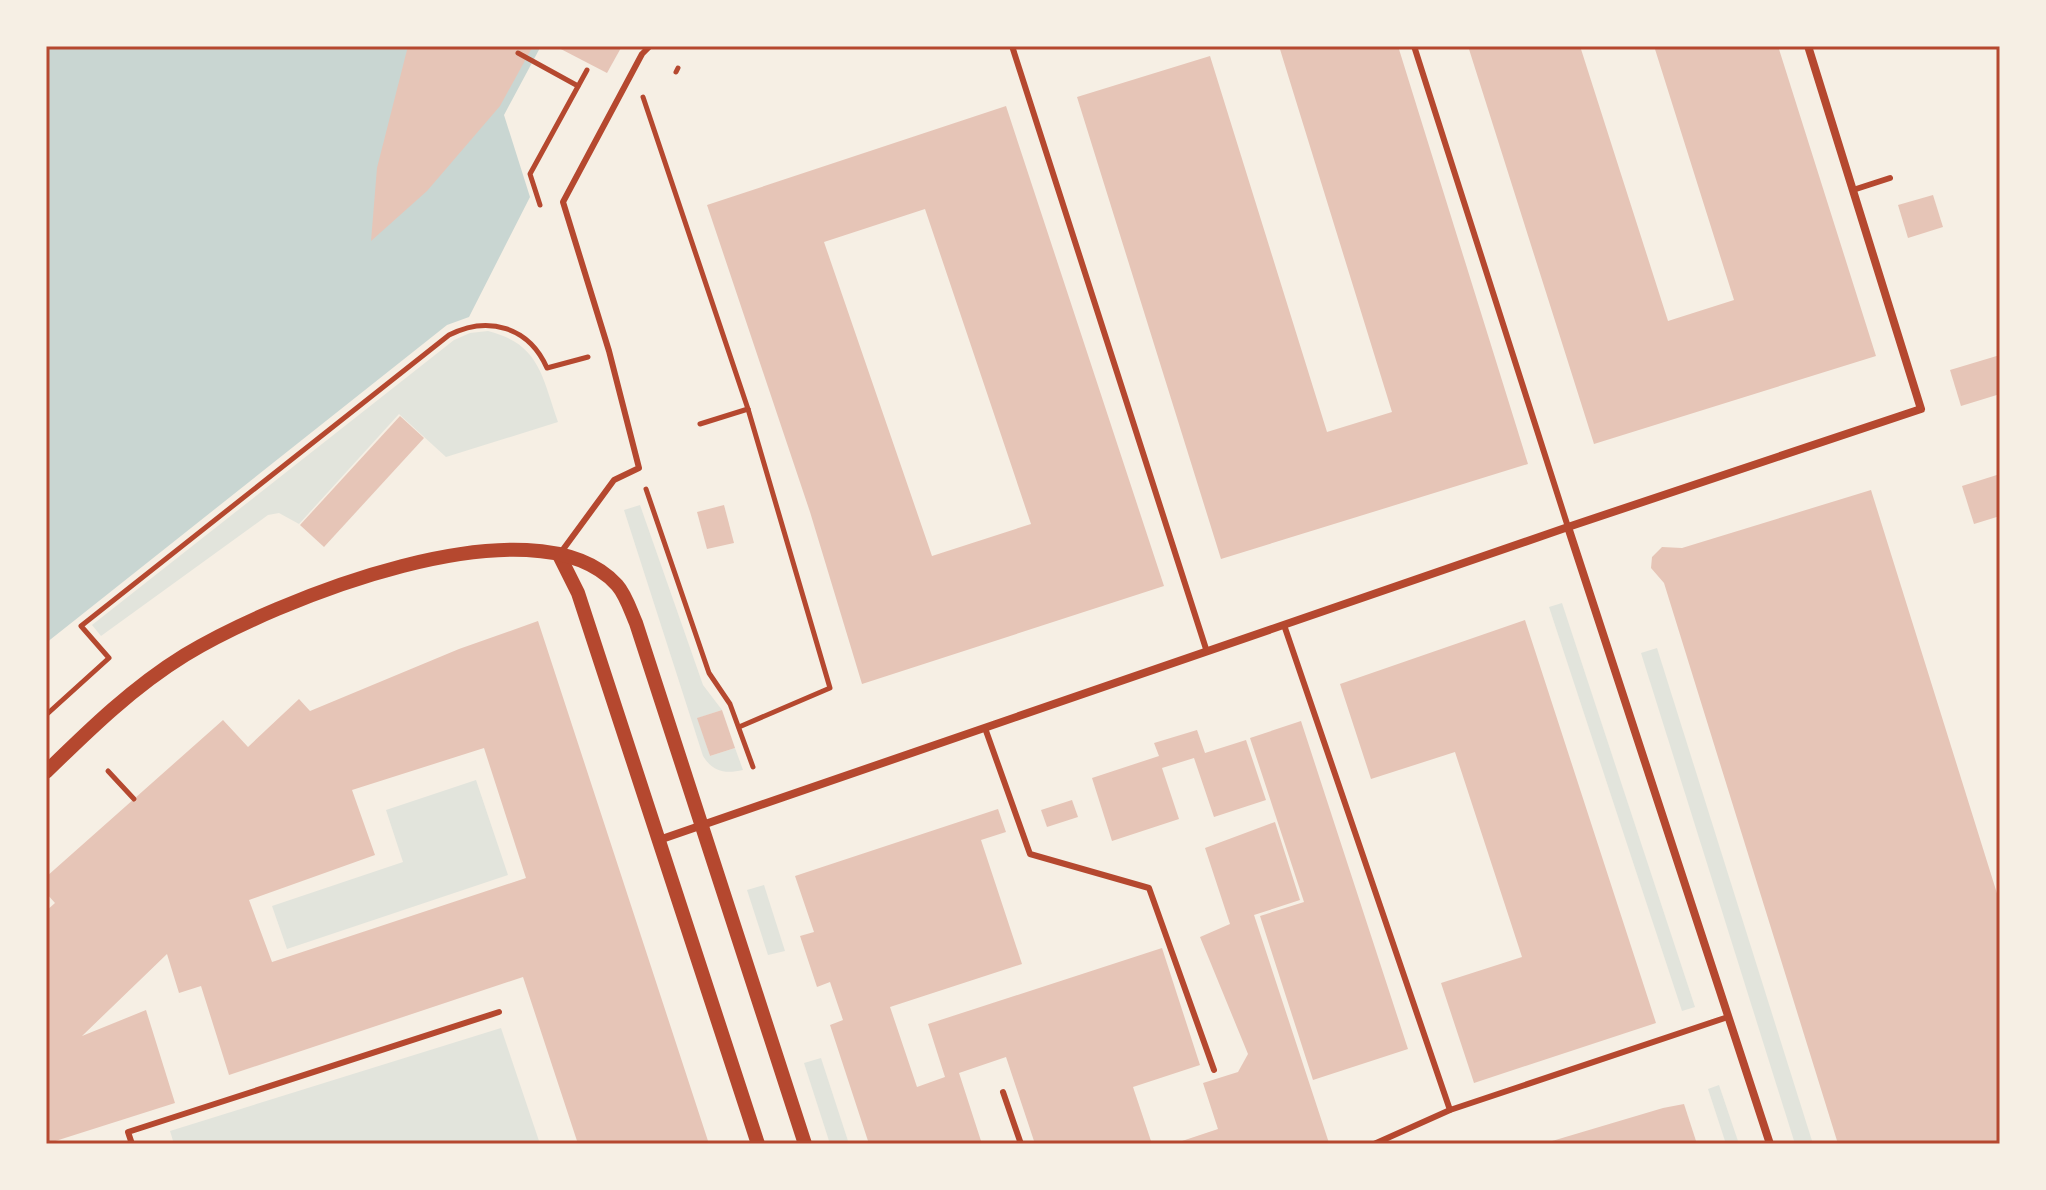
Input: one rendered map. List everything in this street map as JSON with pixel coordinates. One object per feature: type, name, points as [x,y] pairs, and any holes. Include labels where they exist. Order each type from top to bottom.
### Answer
[{"type":"street","points":[[659,840],[1568,527],[1921,409],[1808,46]]},
{"type":"street","points":[[1568,527],[1770,1144]]},
{"type":"street","points":[[46,772],[114,706],[185,655],[276,608],[364,578],[486,549],[533,548],[596,568],[619,587],[636,623],[805,1144]]},
{"type":"street","points":[[559,555],[578,593],[758,1144]]},
{"type":"lane","points":[[559,555],[614,480],[639,468],[609,351],[563,202],[634,69],[650,46]]},
{"type":"lane","points":[[1012,46],[1207,652]]},
{"type":"lane","points":[[1414,46],[1568,527]]},
{"type":"lane","points":[[1853,190],[1890,178]]},
{"type":"lane","points":[[1284,625],[1450,1110]]},
{"type":"lane","points":[[985,728],[1030,854],[1149,888],[1214,1070]]},
{"type":"lane","points":[[132,1144],[128,1132],[499,1012]]},
{"type":"lane","points":[[1374,1144],[1450,1110],[1728,1017]]},
{"type":"lane","points":[[1003,1092],[1021,1144]]},
{"type":"path","points":[[518,53],[578,86]]},
{"type":"path","points":[[634,69],[748,409],[830,688],[739,727]]},
{"type":"path","points":[[530,174],[587,70]]},
{"type":"path","points":[[46,715],[109,658],[81,626],[449,335],[466,327],[488,324],[511,329],[528,340],[547,368],[609,351]]},
{"type":"path","points":[[700,424],[748,409]]},
{"type":"path","points":[[639,468],[709,673],[730,704],[753,767]]},
{"type":"path","points":[[108,771],[134,799]]},
{"type":"shaded area","points":[[46,46],[541,46],[504,115],[530,197],[469,317],[447,325],[46,643]]},
{"type":"shaded area","points":[[488,331],[519,344],[529,354],[543,377],[558,422],[446,457],[399,414],[299,524],[279,513],[268,515],[101,636],[92,625],[454,340],[470,333]]},
{"type":"shaded area","points":[[640,505],[703,685],[722,710],[698,718],[710,756],[735,748],[743,770],[720,770],[711,766],[703,756],[624,510]]},
{"type":"shaded area","points":[[1562,603],[1695,1007],[1682,1011],[1549,607]]},
{"type":"shaded area","points":[[1657,648],[1813,1144],[1795,1144],[1641,653]]},
{"type":"shaded area","points":[[476,780],[508,875],[287,949],[272,906],[403,862],[386,810]]},
{"type":"shaded area","points":[[764,885],[785,951],[768,955],[747,890]]},
{"type":"shaded area","points":[[501,1028],[540,1144],[174,1144],[170,1131]]},
{"type":"shaded area","points":[[821,1058],[849,1144],[830,1144],[804,1063]]},
{"type":"shaded area","points":[[1719,1085],[1739,1144],[1726,1144],[1708,1089]]},
{"type":"building","points":[[408,46],[533,46],[500,106],[427,191],[371,241],[377,168]]},
{"type":"building","points":[[555,46],[622,46],[607,73]]},
{"type":"building","points":[[1279,46],[1398,46],[1528,464],[1221,559],[1077,97],[1210,56],[1327,432],[1392,412]]},
{"type":"building","points":[[1468,46],[1580,46],[1668,321],[1734,300],[1654,46],[1778,46],[1876,356],[1594,444]]},
{"type":"building","points":[[1006,106],[1164,586],[862,684],[810,512],[707,205]],"holes":[[[925,209],[1031,524],[932,556],[824,242]]]},
{"type":"building","points":[[1933,195],[1943,227],[1908,238],[1898,205]]},
{"type":"building","points":[[2000,355],[2000,394],[1961,406],[1950,370]]},
{"type":"building","points":[[400,416],[424,438],[324,547],[300,525]]},
{"type":"building","points":[[2000,474],[2000,516],[1974,524],[1962,486]]},
{"type":"building","points":[[1871,490],[2000,903],[2000,1144],[1838,1144],[1664,583],[1651,568],[1652,557],[1662,547],[1682,548]]},
{"type":"building","points":[[724,505],[734,543],[707,549],[697,512]]},
{"type":"building","points":[[1525,620],[1656,1023],[1474,1083],[1441,983],[1522,957],[1455,752],[1371,779],[1340,684]]},
{"type":"building","points":[[538,621],[709,1144],[578,1144],[523,977],[229,1075],[201,986],[179,993],[167,954],[82,1036],[146,1010],[175,1103],[46,1144],[46,911],[55,903],[46,893],[46,877],[223,720],[248,747],[299,699],[310,711],[459,649]],"holes":[[[484,748],[526,878],[272,962],[249,900],[375,855],[352,790]]]},
{"type":"building","points":[[722,710],[735,748],[710,756],[697,718]]},
{"type":"building","points":[[1301,721],[1408,1049],[1313,1080],[1260,916],[1304,902],[1250,738]]},
{"type":"building","points":[[1197,730],[1205,753],[1246,740],[1266,800],[1214,817],[1194,758],[1162,768],[1179,819],[1112,841],[1092,778],[1159,756],[1154,743]]},
{"type":"building","points":[[1072,800],[1078,817],[1047,827],[1041,810]]},
{"type":"building","points":[[998,809],[1006,832],[981,840],[1022,964],[890,1007],[917,1087],[945,1077],[928,1024],[1162,948],[1200,1065],[1133,1087],[1152,1144],[1035,1144],[1006,1057],[959,1073],[982,1144],[869,1144],[830,1025],[843,1020],[830,982],[817,987],[800,936],[814,932],[795,876]]},
{"type":"building","points":[[1275,822],[1300,900],[1254,915],[1329,1143],[1173,1144],[1218,1129],[1203,1083],[1238,1072],[1248,1054],[1200,937],[1230,924],[1205,848]]},
{"type":"building","points":[[1684,1104],[1697,1144],[1542,1144],[1663,1108]]}]
